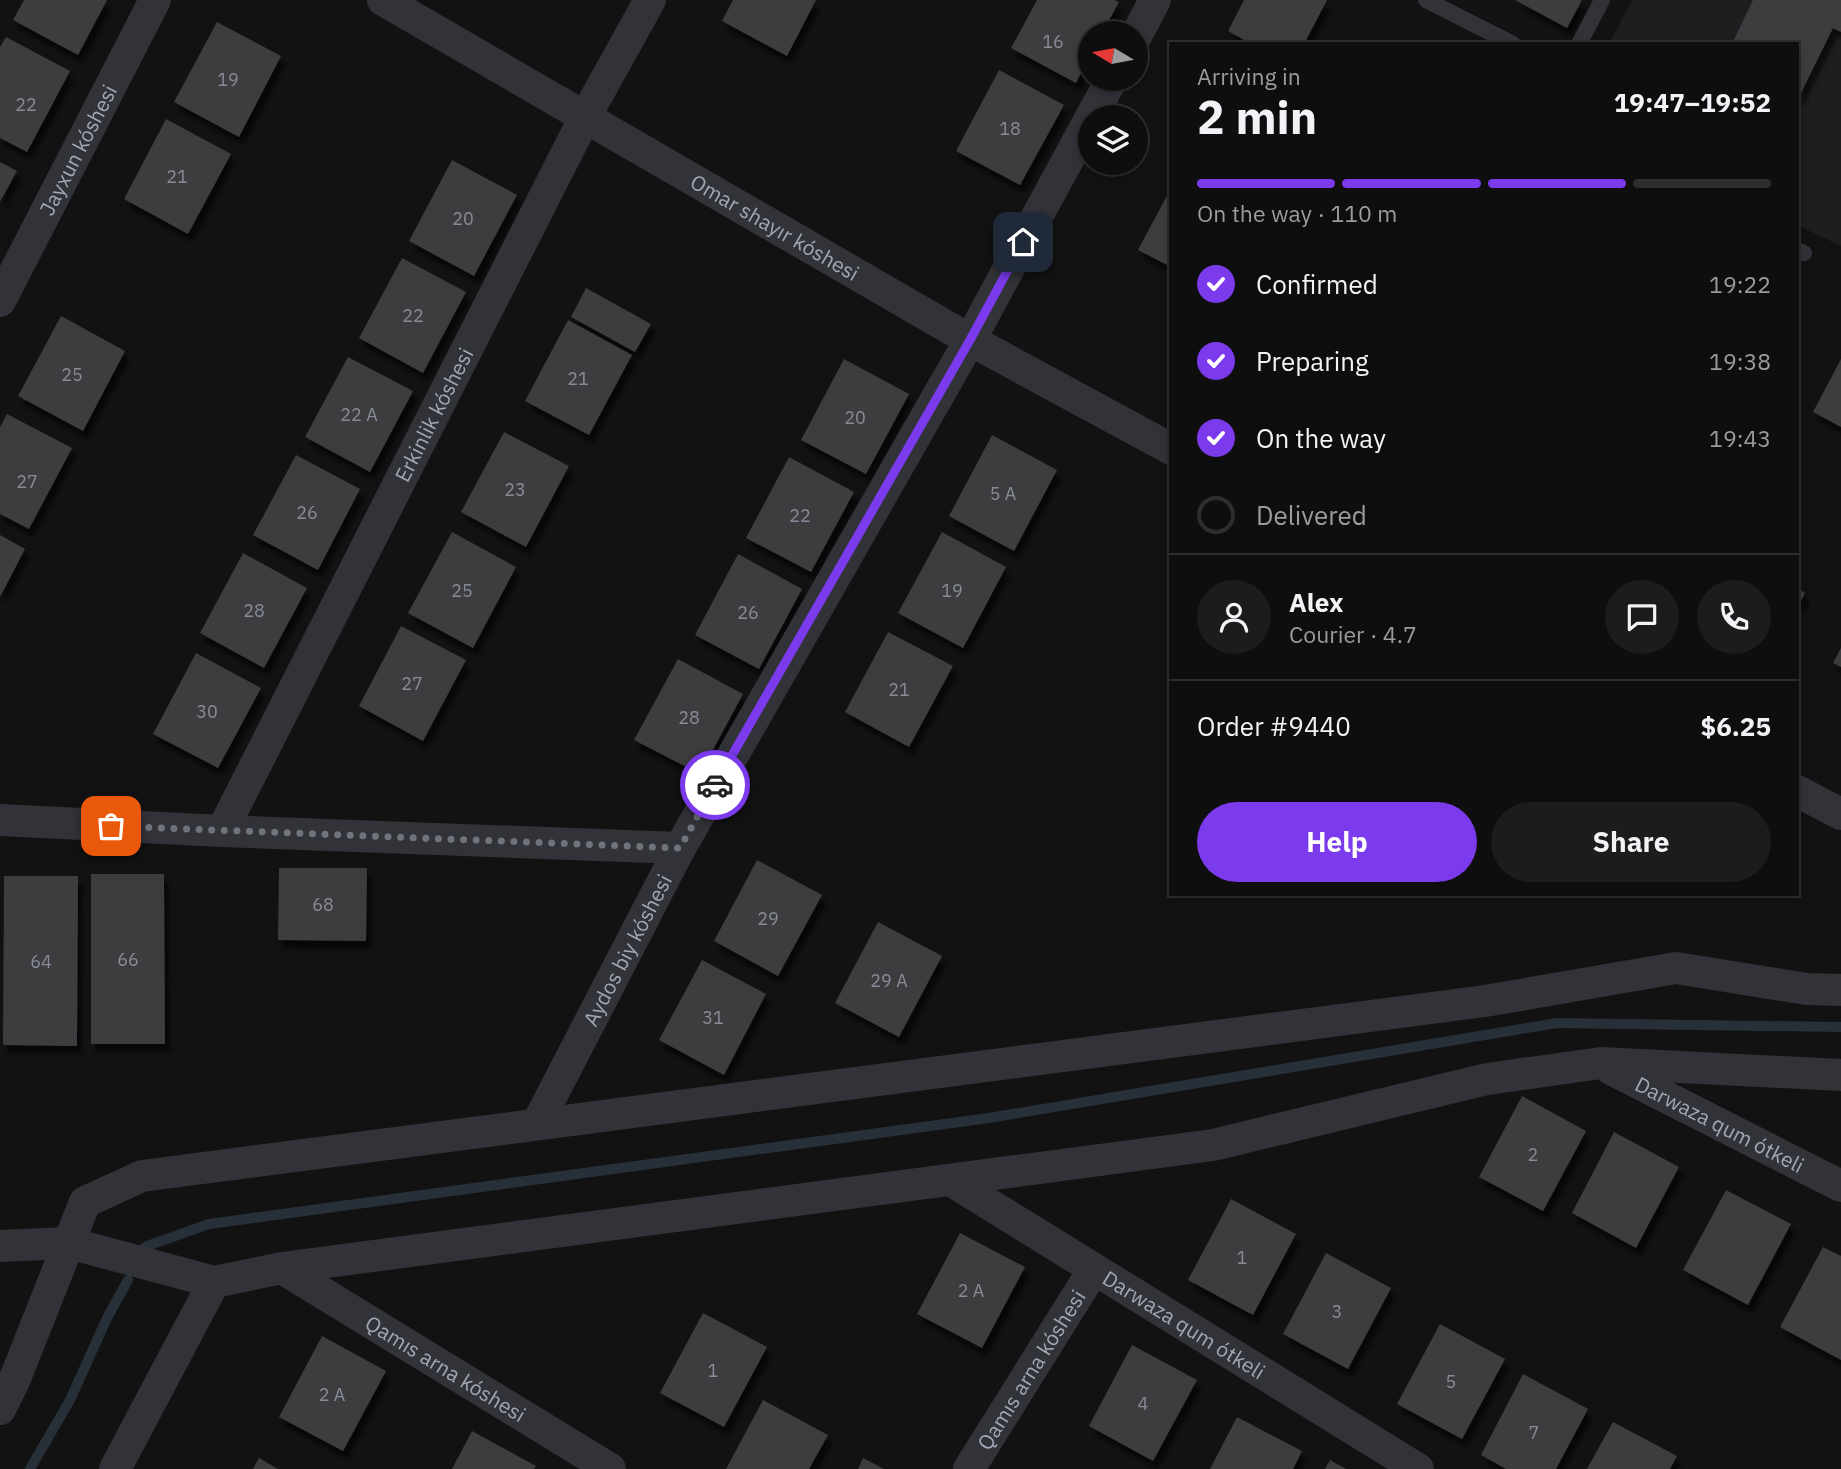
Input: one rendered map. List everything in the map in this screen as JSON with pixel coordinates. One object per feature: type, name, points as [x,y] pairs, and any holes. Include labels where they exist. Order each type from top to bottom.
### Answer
[{"type":"street","name":"Jayxun kóshesi","points":[[0,301],[155,0]]},
{"type":"street","name":"Omar shayır kóshesi","points":[[383,0],[970,340],[1169,449]]},
{"type":"street","name":"Erkinlik kóshesi","points":[[222,831],[585,117],[650,0]]},
{"type":"street","points":[[1144,21],[1155,0]]},
{"type":"street","name":"Aydos biy kóshesi","points":[[537,1124],[680,848],[970,340],[1078,142]]},
{"type":"street","points":[[1799,792],[1841,814]]},
{"type":"street","points":[[0,820],[680,848]]},
{"type":"street","points":[[0,1409],[15,1381],[85,1202],[142,1176],[1485,1001],[1676,968],[1807,989],[1841,990]]},
{"type":"street","points":[[0,1246],[69,1243],[214,1282],[282,1268],[1213,1145],[1487,1079],[1601,1063],[1841,1074]]},
{"type":"street","name":"Darwaza qum ótkeli","points":[[1601,1063],[1841,1186]]},
{"type":"street","name":"Darwaza qum ótkeli","points":[[950,1180],[1418,1469]]},
{"type":"street","name":"Qamıs arna kóshesi","points":[[282,1268],[610,1469]]},
{"type":"street","name":"Qamıs arna kóshesi","points":[[969,1469],[1094,1269]]},
{"type":"street","points":[[114,1469],[214,1282]]},
{"type":"lane","points":[[1426,0],[1509,42]]},
{"type":"lane","points":[[1580,42],[1602,0]]},
{"type":"shaded area","points":[[1632,0],[1841,0],[1841,246],[1799,226],[1799,42],[1610,42]]},
{"type":"building","points":[[24,0],[107,0],[78,55],[13,20]]},
{"type":"building","points":[[733,0],[816,0],[787,56],[722,21]]},
{"type":"building","points":[[1037,0],[1119,2],[1109,21],[1078,21],[1076,83],[1011,48]]},
{"type":"building","points":[[1244,0],[1327,0],[1305,42],[1247,42],[1228,31]]},
{"type":"building","points":[[1515,0],[1582,0],[1567,28]]},
{"type":"building","points":[[1753,0],[1841,0],[1841,32],[1833,28],[1799,97],[1799,42],[1733,42]]},
{"type":"building","points":[[217,22],[281,56],[239,137],[174,102]]},
{"type":"building","points":[[6,37],[70,71],[27,152],[0,138],[0,47]]},
{"type":"building","points":[[999,70],[1064,105],[1020,185],[956,151]]},
{"type":"building","points":[[166,119],[231,154],[188,234],[124,199]]},
{"type":"building","points":[[452,160],[517,195],[474,276],[409,241]]},
{"type":"building","points":[[0,162],[17,171],[0,202]]},
{"type":"building","points":[[1169,192],[1169,266],[1138,250]]},
{"type":"building","points":[[402,258],[466,292],[423,373],[359,338]]},
{"type":"building","points":[[586,288],[651,324],[635,352],[571,317]]},
{"type":"building","points":[[61,316],[125,351],[83,431],[18,396]]},
{"type":"building","points":[[568,320],[632,355],[589,435],[525,401]]},
{"type":"building","points":[[348,357],[413,391],[370,472],[305,437]]},
{"type":"building","points":[[844,359],[909,394],[866,474],[801,440]]},
{"type":"building","points":[[1841,359],[1841,427],[1813,412]]},
{"type":"building","points":[[7,414],[72,448],[29,529],[0,514],[0,427]]},
{"type":"building","points":[[504,432],[569,466],[526,547],[461,512]]},
{"type":"building","points":[[992,435],[1057,470],[1014,551],[949,516]]},
{"type":"building","points":[[296,455],[360,489],[318,570],[253,535]]},
{"type":"building","points":[[789,457],[854,492],[811,572],[746,538]]},
{"type":"building","points":[[452,532],[516,567],[473,648],[408,613]]},
{"type":"building","points":[[942,532],[1006,567],[963,648],[898,613]]},
{"type":"building","points":[[0,535],[25,549],[0,597]]},
{"type":"building","points":[[243,553],[307,588],[264,668],[200,633]]},
{"type":"building","points":[[738,554],[802,589],[759,669],[695,635]]},
{"type":"building","points":[[1799,589],[1805,593],[1799,604]]},
{"type":"building","points":[[401,626],[466,660],[423,741],[359,706]]},
{"type":"building","points":[[888,632],[953,666],[909,747],[845,712]]},
{"type":"building","points":[[1841,648],[1841,667],[1833,663]]},
{"type":"building","points":[[196,653],[261,688],[218,768],[153,734]]},
{"type":"building","points":[[678,659],[743,694],[700,774],[634,740]]},
{"type":"building","points":[[757,860],[822,895],[778,976],[714,941]]},
{"type":"building","points":[[279,868],[367,868],[366,941],[278,940]]},
{"type":"building","points":[[91,874],[164,874],[165,1044],[91,1044]]},
{"type":"building","points":[[4,876],[78,876],[77,1046],[3,1045]]},
{"type":"building","points":[[878,922],[942,956],[899,1037],[835,1003]]},
{"type":"building","points":[[702,960],[766,994],[724,1075],[659,1040]]},
{"type":"building","points":[[1522,1096],[1586,1131],[1543,1211],[1479,1177]]},
{"type":"building","points":[[1614,1132],[1679,1167],[1636,1248],[1572,1213]]},
{"type":"building","points":[[1726,1190],[1791,1224],[1748,1305],[1683,1270]]},
{"type":"building","points":[[1231,1199],[1296,1234],[1253,1315],[1188,1280]]},
{"type":"building","points":[[960,1233],[1025,1267],[982,1348],[917,1314]]},
{"type":"building","points":[[1823,1247],[1841,1256],[1841,1360],[1780,1327]]},
{"type":"building","points":[[1326,1253],[1391,1288],[1348,1369],[1283,1334]]},
{"type":"building","points":[[703,1313],[767,1347],[724,1427],[660,1393]]},
{"type":"building","points":[[1440,1324],[1505,1359],[1462,1439],[1397,1404]]},
{"type":"building","points":[[322,1336],[386,1371],[343,1451],[279,1417]]},
{"type":"building","points":[[1132,1345],[1197,1380],[1153,1461],[1089,1426]]},
{"type":"building","points":[[1523,1374],[1588,1409],[1556,1469],[1506,1469],[1481,1455]]},
{"type":"building","points":[[763,1400],[828,1435],[809,1469],[726,1469]]},
{"type":"building","points":[[1237,1417],[1302,1451],[1293,1469],[1210,1469]]},
{"type":"building","points":[[1613,1422],[1677,1456],[1670,1469],[1587,1469]]},
{"type":"building","points":[[472,1431],[536,1466],[534,1469],[452,1469]]},
{"type":"building","points":[[259,1458],[278,1469],[253,1469]]},
{"type":"building","points":[[863,1458],[884,1469],[858,1469]]},
{"type":"building","points":[[1330,1460],[1346,1469],[1325,1469]]},
{"type":"waterway","points":[[143,1249],[209,1224],[989,1118],[1557,1023],[1841,1027]]},
{"type":"waterway","points":[[30,1469],[70,1400],[107,1318],[128,1280]]},
{"type":"way so far","points":[[111,826],[680,848],[715,785]]},
{"type":"route","points":[[715,785],[970,340],[1023,242]]}]
